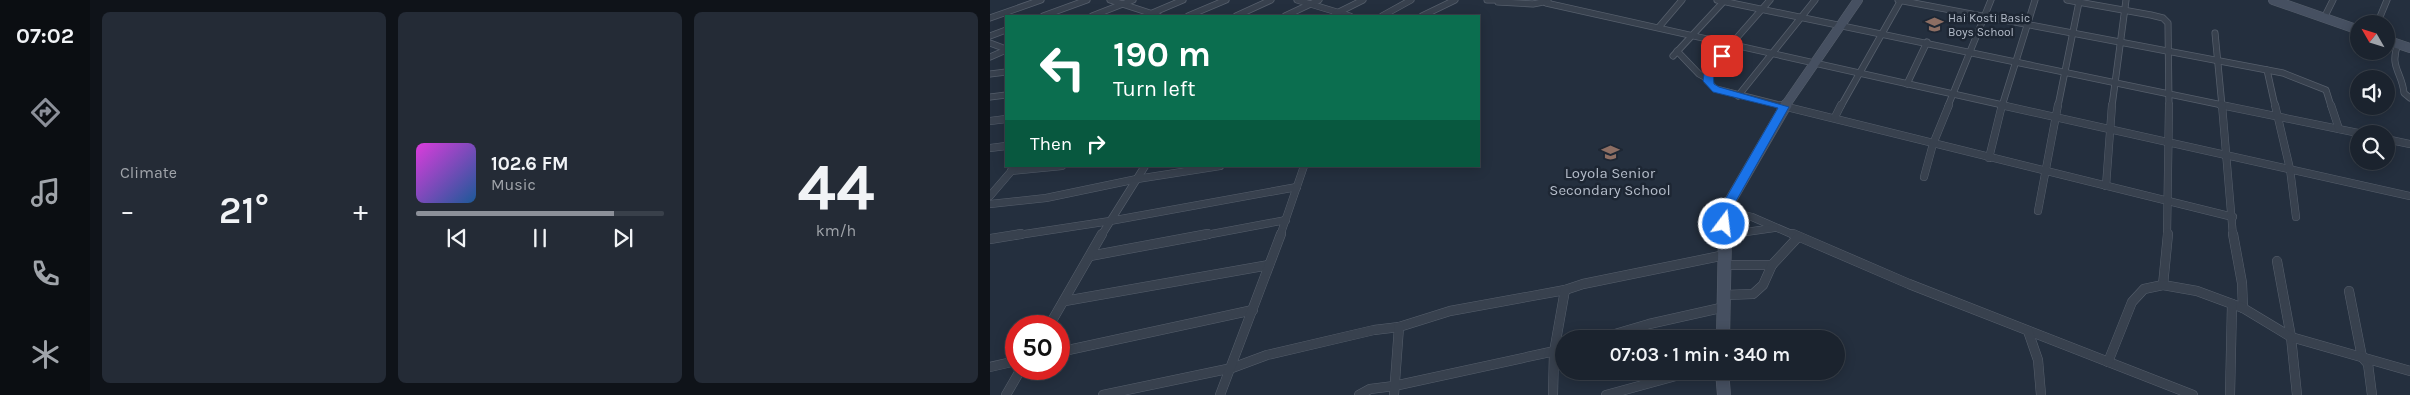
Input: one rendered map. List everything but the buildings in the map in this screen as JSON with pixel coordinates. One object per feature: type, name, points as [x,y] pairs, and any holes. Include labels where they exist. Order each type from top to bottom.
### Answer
[{"type":"main road","points":[[1724,330],[1725,210],[1784,107],[1858,0]]},
{"type":"main road","points":[[2277,1],[2350,27]]},
{"type":"main road","points":[[2395,43],[2410,48]]},
{"type":"main road","points":[[1723,380],[1724,395]]},
{"type":"street","points":[[990,18],[1041,0]]},
{"type":"street","points":[[1046,15],[1087,0]]},
{"type":"street","points":[[1110,0],[1154,15]]},
{"type":"street","points":[[1095,15],[1134,0]]},
{"type":"street","points":[[1146,15],[1183,0]]},
{"type":"street","points":[[1190,15],[1226,0]]},
{"type":"street","points":[[1238,15],[1271,0]]},
{"type":"street","points":[[1297,0],[1346,15]]},
{"type":"street","points":[[1287,15],[1319,0]]},
{"type":"street","points":[[1333,15],[1362,0]]},
{"type":"street","points":[[1384,15],[1411,0]]},
{"type":"street","points":[[1424,15],[1455,0]]},
{"type":"street","points":[[1487,0],[1548,1],[1731,46],[2111,128],[2410,196]]},
{"type":"street","points":[[1659,27],[1682,0]]},
{"type":"street","points":[[1716,0],[1927,42],[2350,131]]},
{"type":"street","points":[[1770,0],[1713,66],[1708,78],[1711,86],[1716,90],[2233,217]]},
{"type":"street","points":[[1738,96],[1756,76],[1771,54],[1815,0]]},
{"type":"street","points":[[1835,118],[1857,73],[1883,34],[1900,0],[2167,50],[2299,78],[2326,90],[2339,129]]},
{"type":"street","points":[[1938,8],[1943,0]]},
{"type":"street","points":[[1924,177],[1933,144],[1992,0]]},
{"type":"street","points":[[1989,158],[2002,106],[2035,0]]},
{"type":"street","points":[[2067,0],[2124,9],[2158,16],[2166,20],[2169,201],[2163,285]]},
{"type":"street","points":[[2106,186],[2118,42],[2126,0]]},
{"type":"street","points":[[2324,18],[2333,0]]},
{"type":"street","points":[[2381,15],[2387,0]]},
{"type":"street","points":[[1708,78],[1699,74],[1675,53],[1725,1]]},
{"type":"street","points":[[2038,212],[2048,172],[2064,72],[2074,34],[2079,2]]},
{"type":"street","points":[[990,36],[1005,30]]},
{"type":"street","points":[[2215,34],[2233,217],[2232,244],[2242,283],[2243,308]]},
{"type":"street","points":[[1907,84],[1927,42]]},
{"type":"street","points":[[990,43],[1005,50]]},
{"type":"street","points":[[2398,44],[2394,54],[2394,70],[2403,82],[2404,92],[2410,98]]},
{"type":"street","points":[[990,57],[1005,50]]},
{"type":"street","points":[[2267,70],[2290,169],[2296,217]]},
{"type":"street","points":[[990,74],[1005,72]]},
{"type":"street","points":[[990,97],[1005,94]]},
{"type":"street","points":[[990,121],[1005,119]]},
{"type":"street","points":[[2402,142],[2410,139]]},
{"type":"street","points":[[2395,141],[2410,144]]},
{"type":"street","points":[[990,148],[1005,146]]},
{"type":"street","points":[[990,196],[1013,169],[1046,167]]},
{"type":"street","points":[[1056,315],[1110,221],[1144,167]]},
{"type":"street","points":[[990,204],[1010,204],[1078,193],[1138,179],[1214,167]]},
{"type":"street","points":[[1220,395],[1232,368],[1304,167]]},
{"type":"street","points":[[990,239],[1110,221],[1297,187]]},
{"type":"street","points":[[1725,210],[1752,217],[2028,331],[2192,395]]},
{"type":"street","points":[[1090,256],[1286,220]]},
{"type":"street","points":[[1725,235],[1776,228]]},
{"type":"street","points":[[1725,296],[1752,294],[1763,285],[1772,265],[1798,237]]},
{"type":"street","points":[[1103,395],[1232,368],[1267,355],[1374,330],[1399,327],[1450,311],[1565,290],[1583,284],[1725,260],[1772,265]]},
{"type":"street","points":[[2278,261],[2291,337],[2297,395]]},
{"type":"street","points":[[1065,301],[1269,265]]},
{"type":"street","points":[[2108,362],[2132,302],[2144,289],[2163,285],[2198,291],[2243,308],[2291,337],[2410,371]]},
{"type":"street","points":[[1561,330],[1565,290]]},
{"type":"street","points":[[2350,291],[2362,356],[2368,364],[2372,395]]},
{"type":"street","points":[[2230,395],[2232,304]]},
{"type":"street","points":[[1629,330],[1725,307]]},
{"type":"street","points":[[1070,350],[1253,310]]},
{"type":"street","points":[[1394,391],[1399,327]]},
{"type":"street","points":[[2028,331],[2038,360],[2041,395]]},
{"type":"street","points":[[1359,395],[1370,389],[1394,391],[1555,351]]},
{"type":"street","points":[[990,367],[1005,364]]},
{"type":"street","points":[[1006,395],[1015,380]]},
{"type":"street","points":[[1553,395],[1555,380]]},
{"type":"street","points":[[1606,395],[1661,380]]},
{"type":"place","name":"Hai Kosti Basic Boys School","points":[[1934,25]]},
{"type":"place","name":"Loyola Senior Secondary School","points":[[1610,152]]},
{"type":"route","points":[[1722,56],[1708,74],[1707,81],[1711,86],[1716,90],[1784,107],[1725,210],[1724,224]]}]
